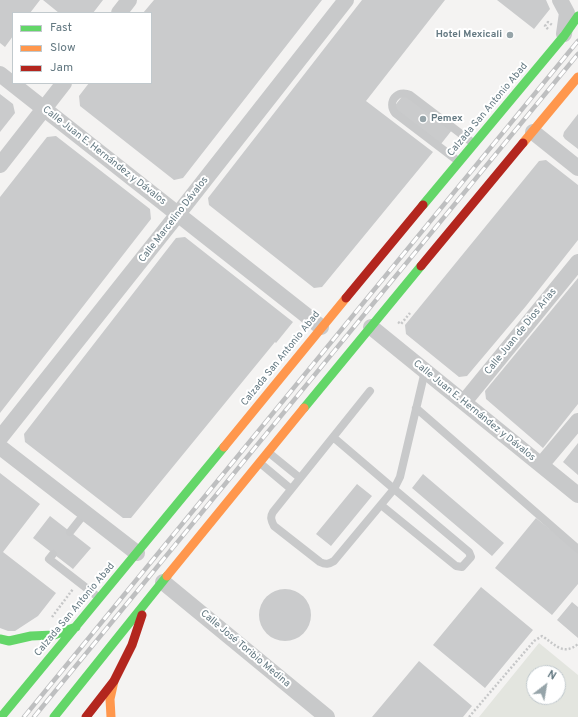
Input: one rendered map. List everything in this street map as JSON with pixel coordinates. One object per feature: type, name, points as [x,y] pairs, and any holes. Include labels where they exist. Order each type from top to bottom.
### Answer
[{"type":"main road","name":"Calzada San Antonio Abad","points":[[1,717],[321,327],[564,36],[578,16]]},
{"type":"main road","points":[[54,717],[259,462],[578,77]]},
{"type":"main road","points":[[111,717],[109,702],[110,692],[132,645],[147,601]]},
{"type":"main road","points":[[0,639],[9,641],[31,636],[54,635],[76,627]]},
{"type":"main road","points":[[86,717],[114,681]]},
{"type":"street","points":[[120,12],[129,0]]},
{"type":"street","name":"Calle Marcelino Dávalos","points":[[0,438],[346,0]]},
{"type":"street","points":[[560,0],[567,13],[564,36]]},
{"type":"street","name":"Calle Juan E. Hernández y Dávalos","points":[[14,84],[321,327]]},
{"type":"street","points":[[0,165],[63,84]]},
{"type":"street","points":[[533,132],[578,168]]},
{"type":"street","name":"Calle Juan de Dios Arias","points":[[464,402],[578,262]]},
{"type":"street","name":"Calle Juan E. Hernández y Dávalos","points":[[371,327],[578,495]]},
{"type":"street","points":[[541,465],[578,421]]},
{"type":"street","points":[[0,447],[137,553]]},
{"type":"street","name":"Calle José Toribio Medina","points":[[163,582],[327,717]]},
{"type":"lane","points":[[459,162],[395,113],[392,109],[392,104],[396,96],[400,93],[410,95],[473,144]]},
{"type":"lane","points":[[370,392],[270,516],[271,521],[280,530],[325,564],[330,564],[334,561],[394,489],[400,477],[425,371]]},
{"type":"lane","points":[[416,408],[578,549]]},
{"type":"lane","points":[[333,437],[469,552],[471,557],[462,567],[456,566],[380,505]]},
{"type":"lane","points":[[268,452],[300,478]]},
{"type":"lane","points":[[259,462],[291,489]]},
{"type":"lane","points":[[70,532],[85,513]]},
{"type":"lane","points":[[53,554],[49,559],[100,598]]},
{"type":"path","points":[[544,26],[548,22]]},
{"type":"path","points":[[401,324],[410,313]]},
{"type":"path","points":[[64,601],[75,587]]},
{"type":"path","points":[[469,717],[534,641],[542,636],[563,650],[571,649],[578,644]]},
{"type":"shaded area","points":[[539,643],[566,665],[526,665],[526,705],[566,705],[566,665],[578,675],[578,717],[479,717]]},
{"type":"building","points":[[0,0],[40,0],[31,12],[12,12],[12,37],[5,47],[0,43]]},
{"type":"building","points":[[43,0],[103,0],[94,12],[58,12]]},
{"type":"building","points":[[154,0],[322,0],[183,178],[174,180],[80,106],[79,96],[88,84],[152,84],[152,12],[144,12]]},
{"type":"building","points":[[362,0],[445,0],[366,101],[433,152],[322,287],[314,288],[209,205],[208,198]]},
{"type":"building","points":[[497,0],[546,0],[550,9],[534,29]]},
{"type":"building","points":[[0,94],[13,104],[15,113],[0,132]]},
{"type":"building","name":"Pemex","points":[[404,94],[452,130],[441,144],[393,108]]},
{"type":"building","points":[[578,114],[578,149],[563,136],[564,132]]},
{"type":"building","points":[[56,136],[150,209],[151,219],[0,413],[0,197],[47,137]]},
{"type":"building","points":[[546,160],[578,185],[578,240],[526,306],[467,376],[459,377],[406,334],[405,325],[539,161]]},
{"type":"building","points":[[185,237],[293,322],[131,518],[123,518],[25,442],[24,434],[176,238]]},
{"type":"building","points":[[578,278],[578,404],[543,448],[486,399],[485,391]]},
{"type":"building","points":[[578,443],[578,475],[563,462]]},
{"type":"building","points":[[0,473],[40,504],[3,552],[56,593],[38,616],[15,631],[8,631],[0,628]]},
{"type":"building","points":[[423,474],[504,543],[492,556],[412,488]]},
{"type":"building","points":[[357,484],[372,496],[331,546],[316,534]]},
{"type":"building","points":[[50,516],[91,548],[73,569],[33,538]]},
{"type":"building","points":[[536,518],[578,552],[578,584],[552,615],[495,568]]},
{"type":"building","points":[[481,587],[533,630],[485,688],[433,645]]},
{"type":"building","points":[[280,589],[290,589],[304,596],[311,610],[311,620],[304,634],[290,641],[280,641],[270,637],[263,630],[259,620],[259,610],[263,600],[270,593]]},
{"type":"building","points":[[572,602],[578,607],[578,638],[557,620]]},
{"type":"building","points":[[419,661],[472,706],[463,717],[372,717]]},
{"type":"railway","points":[[24,717],[578,41]]},
{"type":"railway","points":[[34,717],[578,54]]},
{"type":"traffic: fast","points":[[423,205],[564,36],[578,16]]},
{"type":"traffic: fast","points":[[304,408],[421,266]]},
{"type":"traffic: fast","points":[[1,717],[224,447]]},
{"type":"traffic: fast","points":[[54,717],[167,576]]},
{"type":"traffic: fast","points":[[0,639],[9,641],[31,636],[54,635],[76,627]]},
{"type":"traffic: slow","points":[[523,143],[578,77]]},
{"type":"traffic: slow","points":[[224,447],[346,298]]},
{"type":"traffic: slow","points":[[167,576],[304,408]]},
{"type":"traffic: slow","points":[[111,717],[110,699],[114,681]]},
{"type":"traffic: jam","points":[[421,266],[523,143]]},
{"type":"traffic: jam","points":[[346,298],[423,205]]},
{"type":"traffic: jam","points":[[86,717],[114,681],[132,645],[142,615]]},
{"type":"place","name":"Hotel Mexicali","points":[[510,35]]},
{"type":"place","name":"Pemex","points":[[423,119]]}]
